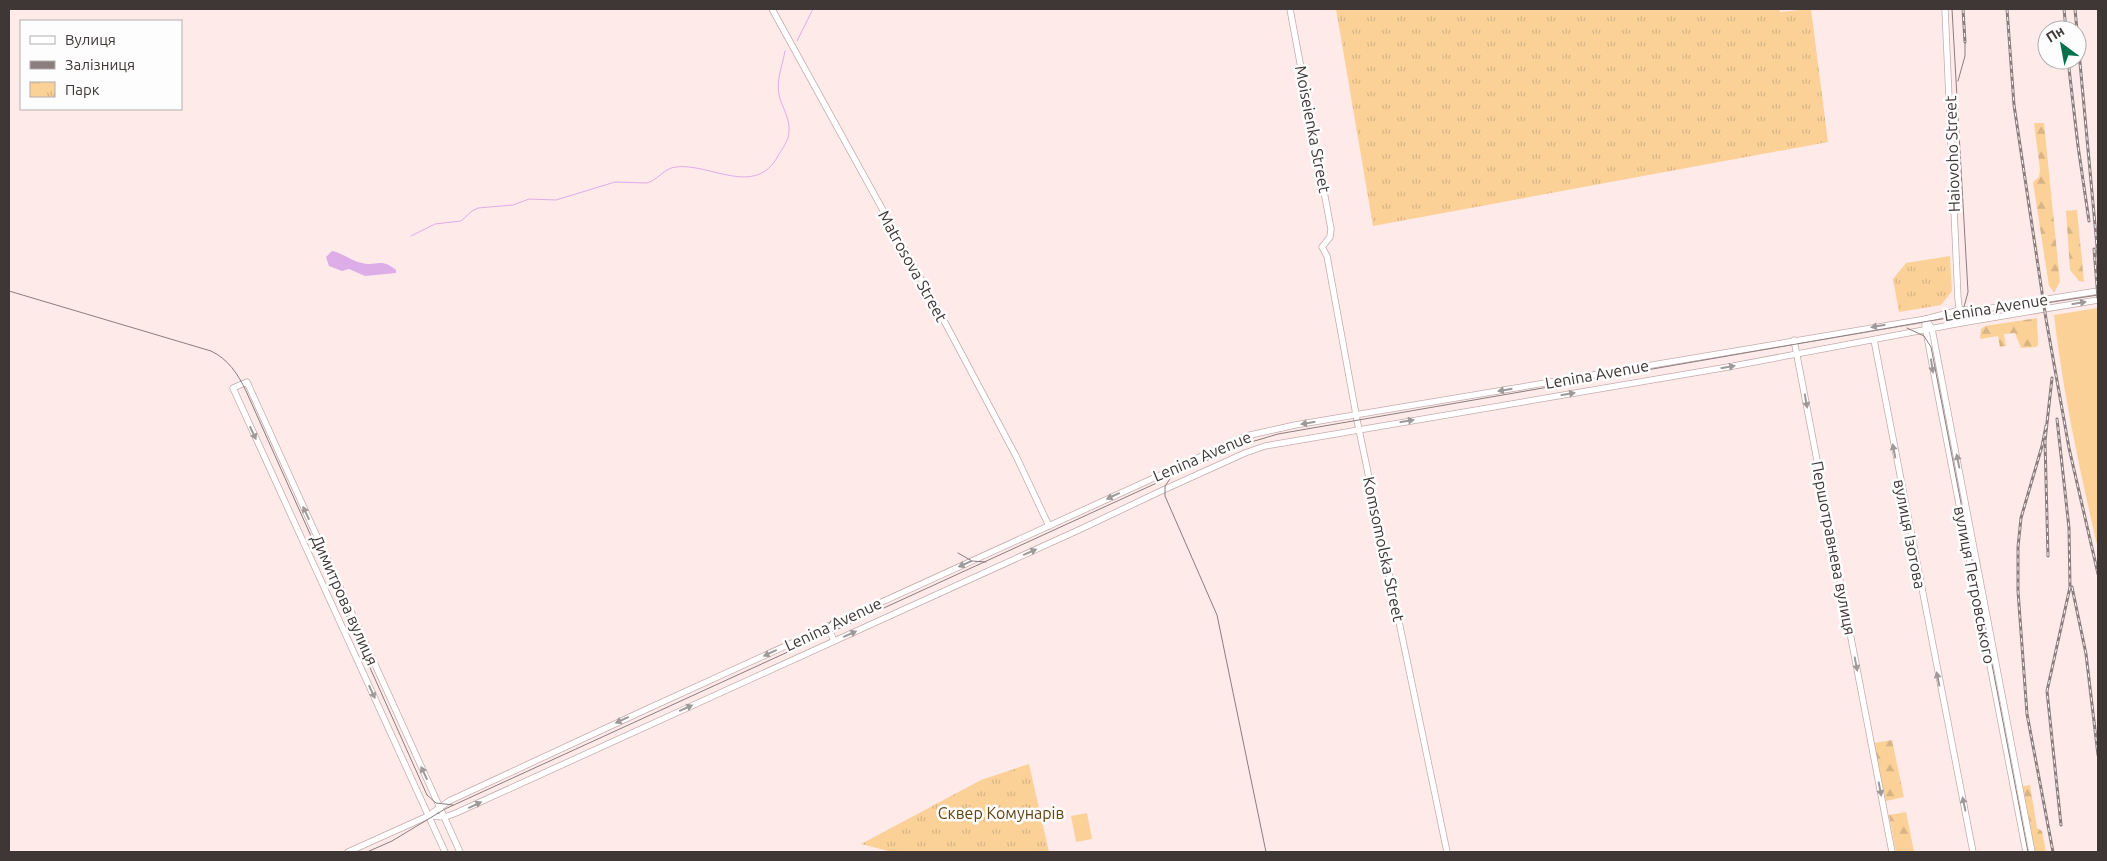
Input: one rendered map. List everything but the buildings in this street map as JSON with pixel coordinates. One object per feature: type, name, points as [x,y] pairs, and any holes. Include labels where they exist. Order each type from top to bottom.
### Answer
[{"type":"main road","name":"Matrosova Street","points":[[772,9],[949,330],[1016,456],[1049,526]]},
{"type":"main road","name":"Komsomolska Street","points":[[1290,9],[1331,229],[1330,237],[1322,247],[1326,252],[1356,415],[1447,852]]},
{"type":"main road","name":"Haiovoho Street","points":[[1945,9],[1958,299]]},
{"type":"main road","name":"Lenina Avenue","points":[[348,852],[428,816],[440,806],[828,626],[1246,436],[1356,415],[1926,319],[1963,310],[1979,310],[2098,291]]},
{"type":"main road","points":[[1958,299],[1963,310],[1962,323]]},
{"type":"main road","points":[[1944,315],[1956,308],[1958,299]]},
{"type":"main road","name":"Lenina Avenue","points":[[428,816],[445,817],[1245,453],[1266,446],[1728,367],[1962,323],[2098,300]]},
{"type":"main road","name":"вулиця Петровського","points":[[1926,319],[2032,852]]},
{"type":"main road","name":"вулиця Петровського","points":[[1929,329],[2026,852]]},
{"type":"main road","name":"Першотравнева вулиця","points":[[1794,340],[1892,852]]},
{"type":"main road","name":"вулиця Ізотова","points":[[1874,340],[1973,852]]},
{"type":"main road","name":"Димитрова вулиця","points":[[445,852],[233,388],[247,382],[460,852]]},
{"type":"main road","points":[[828,626],[834,641]]},
{"type":"green space","points":[[1336,9],[1779,9],[1780,12],[1811,9],[1828,142],[1373,226]]},
{"type":"green space","points":[[2034,123],[2044,123],[2060,282],[2054,292],[2049,286],[2033,182],[2039,177],[2040,170]]},
{"type":"green space","points":[[2077,210],[2084,282],[2079,281],[2070,270],[2066,211]]},
{"type":"green space","points":[[1950,256],[1952,291],[1941,305],[1899,312],[1893,279],[1906,263]]},
{"type":"green space","points":[[2097,308],[2098,549],[2067,403],[2054,315]]},
{"type":"green space","points":[[2037,318],[2038,345],[2036,347],[2021,348],[2015,333],[2004,334],[2006,346],[2000,347],[1998,336],[1980,339],[1981,329],[1985,326]]},
{"type":"green space","points":[[1892,740],[1904,797],[1886,801],[1874,743]]},
{"type":"green space","name":"Сквер Комунарів","points":[[1029,764],[1049,852],[892,852],[861,844],[981,780]]},
{"type":"green space","points":[[2030,785],[2037,828],[2042,831],[2046,852],[2037,852],[2035,850],[2023,786]]},
{"type":"green space","points":[[1906,812],[1914,852],[1896,852],[1889,815]]},
{"type":"green space","points":[[1087,813],[1092,839],[1076,842],[1071,816]]},
{"type":"shaded area","points":[[332,251],[362,263],[386,264],[396,270],[396,273],[365,276],[349,269],[342,271],[329,266],[326,257]]},
{"type":"waterway","points":[[797,41],[813,9]]},
{"type":"waterway","points":[[411,236],[435,224],[461,221],[478,208],[513,205],[529,199],[556,200],[615,182],[647,183],[676,167],[689,167],[731,176],[745,177],[757,175],[768,168],[778,156],[789,135],[789,123],[780,99],[778,87],[785,51]]},
{"type":"tram line","points":[[1952,9],[1968,292],[1964,307],[1954,318]]},
{"type":"tram line","points":[[1958,81],[1965,56],[1965,42]]},
{"type":"tram line","points":[[9,291],[211,351],[223,358],[232,368],[246,391],[427,795],[436,803],[453,805]]},
{"type":"tram line","points":[[367,852],[392,841],[445,809],[1241,445],[1278,434],[1929,321],[2098,295]]},
{"type":"tram line","points":[[1907,328],[1924,336],[1931,347],[2028,852]]},
{"type":"tram line","points":[[1172,476],[1165,486],[1165,496],[1217,615],[1266,852]]},
{"type":"tram line","points":[[958,553],[972,561],[986,562]]},
{"type":"tram line","points":[[819,638],[833,618]]},
{"type":"railway","points":[[1963,9],[1965,42]]},
{"type":"railway","points":[[2007,9],[2014,105],[2046,319],[2069,448],[2098,574]]},
{"type":"railway","points":[[2064,9],[2065,20]]},
{"type":"railway","points":[[2075,9],[2098,257]]},
{"type":"railway","points":[[2069,70],[2089,221]]},
{"type":"railway","points":[[2094,249],[2098,298]]},
{"type":"railway","points":[[2048,556],[2045,441],[2052,378]]},
{"type":"railway","points":[[2057,419],[2069,528],[2070,587],[2047,691],[2061,825]]},
{"type":"railway","points":[[2046,426],[2021,518],[2018,547],[2018,591],[2027,714],[2053,852]]},
{"type":"railway","points":[[2072,587],[2086,654],[2098,755]]}]
